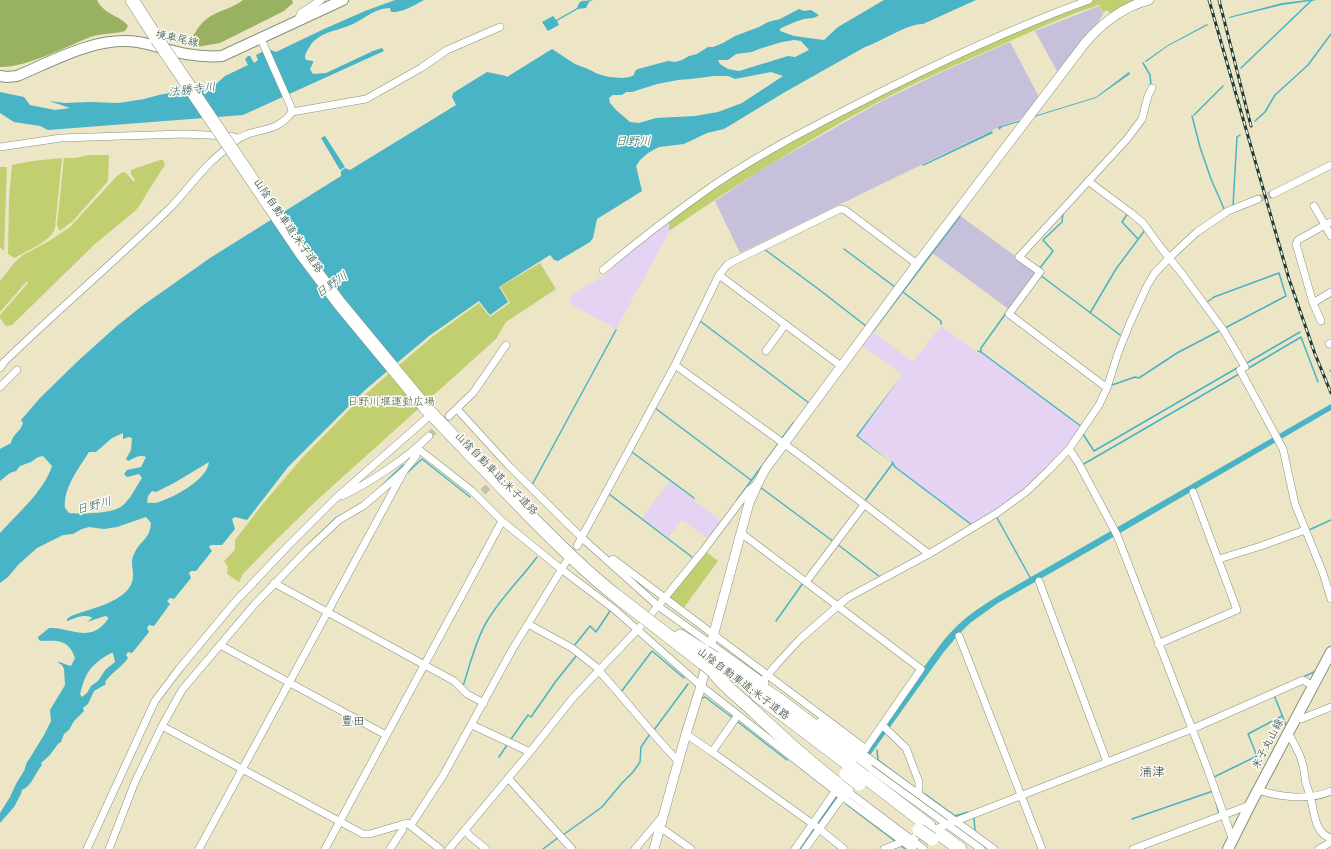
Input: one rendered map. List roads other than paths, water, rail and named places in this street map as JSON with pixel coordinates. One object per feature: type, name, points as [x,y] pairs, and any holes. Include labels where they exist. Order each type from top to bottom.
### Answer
[{"type":"highway","name":"山陰自動車道;米子道路","points":[[132,0],[306,253],[342,302],[427,411],[463,443],[621,595],[673,633],[710,651],[849,771],[865,762],[920,832],[936,837],[960,849]]},
{"type":"highway","name":"山陰自動車道;米子道路","points":[[136,0],[159,38]]},
{"type":"highway","points":[[710,651],[865,762]]},
{"type":"highway","points":[[710,651],[722,684],[747,704],[819,770],[840,793]]},
{"type":"highway","name":"山陰自動車道;米子道路","points":[[936,837],[945,849]]},
{"type":"main road","name":"境車尾線","points":[[0,76],[17,76],[71,53],[95,45],[117,42],[137,42],[184,54],[205,57],[222,56],[262,42],[297,22],[343,0]]},
{"type":"main road","name":"米子丸山線","points":[[1232,845],[1250,805],[1331,652]]},
{"type":"street","points":[[297,22],[301,13],[321,0]]},
{"type":"street","points":[[603,270],[642,238],[712,187],[775,148],[910,77],[992,39],[1089,0]]},
{"type":"street","points":[[654,849],[678,761],[701,686],[741,533],[750,503],[766,468],[917,264],[1085,43],[1102,24],[1118,13],[1149,0]]},
{"type":"street","points":[[0,368],[4,362],[48,320],[170,208],[209,164],[238,138],[275,127],[284,121],[292,110],[366,99],[421,68],[447,50],[500,27]]},
{"type":"street","points":[[262,42],[292,110]]},
{"type":"street","points":[[1107,388],[1009,314],[1040,272],[1019,257],[1127,139],[1141,121],[1149,91],[1152,88]]},
{"type":"street","points":[[0,147],[65,138],[183,134],[231,136],[238,138]]},
{"type":"street","points":[[1272,194],[1331,165]]},
{"type":"street","points":[[1088,181],[1143,223],[1224,331],[1284,454],[1295,504],[1323,573],[1331,599]]},
{"type":"street","points":[[766,678],[800,639],[840,607],[853,594],[886,578],[929,554],[997,513],[1026,492],[1071,451],[1107,388],[1118,353],[1147,286],[1157,271],[1197,232],[1228,211],[1258,199]]},
{"type":"street","points":[[1314,206],[1328,223],[1331,236]]},
{"type":"street","points":[[577,546],[580,536],[675,365],[723,268],[728,264],[840,209],[845,210],[917,264]]},
{"type":"street","points":[[1321,321],[1313,303],[1296,242],[1328,223]]},
{"type":"street","points":[[719,275],[841,366]]},
{"type":"street","points":[[1313,303],[1331,292]]},
{"type":"street","points":[[766,350],[785,325]]},
{"type":"street","points":[[449,416],[473,393],[506,345]]},
{"type":"street","points":[[675,365],[929,554]]},
{"type":"street","points":[[0,388],[17,370]]},
{"type":"street","points":[[457,409],[506,468],[658,606],[710,651],[766,678],[865,762],[936,837]]},
{"type":"street","points":[[87,849],[155,701],[165,687],[234,603],[287,547],[427,411]]},
{"type":"street","points":[[336,498],[351,492],[377,476],[417,448],[429,436]]},
{"type":"street","points":[[199,849],[404,471],[416,456],[417,448]]},
{"type":"street","points":[[417,448],[480,494],[502,521],[561,569],[614,609],[701,686],[913,849]]},
{"type":"street","points":[[1071,451],[1116,532],[1192,729],[1231,835],[1232,845]]},
{"type":"street","points":[[109,849],[135,782],[162,726],[182,690],[249,610],[274,583],[339,520],[363,506],[404,471]]},
{"type":"street","points":[[449,849],[530,752],[572,698],[638,629],[665,598],[749,490],[758,483]]},
{"type":"street","points":[[1158,644],[1237,610],[1193,492]]},
{"type":"street","points":[[806,582],[864,505]]},
{"type":"street","points":[[325,849],[502,521]]},
{"type":"street","points":[[1219,559],[1266,545],[1305,530]]},
{"type":"street","points":[[741,533],[921,669],[882,725],[865,762],[816,826],[795,849]]},
{"type":"street","points":[[609,562],[613,559],[665,598],[710,651]]},
{"type":"street","points":[[390,849],[403,828],[444,774],[472,725],[482,702],[566,562]]},
{"type":"street","points":[[1039,581],[1107,762]]},
{"type":"street","points":[[274,583],[454,681],[467,694],[482,702]]},
{"type":"street","points":[[528,624],[572,648],[599,670],[649,730],[678,761]]},
{"type":"street","points":[[959,636],[1042,849]]},
{"type":"street","points":[[220,645],[386,735]]},
{"type":"street","points":[[936,837],[955,821],[1192,729],[1303,680],[1312,686]]},
{"type":"street","points":[[1296,717],[1301,719],[1331,707]]},
{"type":"street","points":[[712,752],[738,715]]},
{"type":"street","points":[[472,725],[530,752]]},
{"type":"street","points":[[882,725],[889,730],[908,751],[919,782],[918,793]]},
{"type":"street","points":[[162,726],[364,835],[407,824]]},
{"type":"street","points":[[686,734],[816,826],[844,849]]},
{"type":"street","points":[[1287,735],[1290,736],[1302,760],[1316,821],[1322,832],[1327,837],[1331,838]]},
{"type":"street","points":[[865,762],[918,793],[994,849]]},
{"type":"street","points":[[508,778],[572,849]]},
{"type":"street","points":[[1258,790],[1270,794],[1311,797],[1331,791]]},
{"type":"street","points":[[840,793],[920,832],[981,849]]},
{"type":"street","points":[[1133,849],[1250,805]]},
{"type":"street","points":[[635,849],[661,822]]},
{"type":"street","points":[[661,822],[691,849]]},
{"type":"street","points":[[407,824],[440,849]]},
{"type":"street","points":[[805,849],[816,826]]},
{"type":"street","points":[[465,830],[486,849]]},
{"type":"street","points":[[884,849],[904,842],[920,832],[936,837]]},
{"type":"street","points":[[1319,849],[1331,842]]},
{"type":"water","name":"法勝寺川","points":[[395,0],[424,0],[400,11],[391,12],[390,8],[385,8],[353,24],[323,35],[312,43],[305,57],[306,60],[313,61],[310,69],[313,74],[326,73],[382,48],[384,51],[243,115],[48,130],[40,126],[14,122],[0,113],[0,92],[24,97],[30,105],[55,110],[70,108],[49,101],[65,103],[119,103],[180,91],[207,88],[215,85],[225,76],[248,65],[245,59],[248,56],[250,56],[254,63],[258,60],[256,55],[268,49],[276,52],[365,11]]},
{"type":"water","points":[[593,0],[589,2],[586,8],[578,9],[557,21],[559,25],[548,31],[542,22],[553,16],[556,20],[577,8],[579,3],[582,1]]},
{"type":"water","name":"日野川","points":[[884,0],[976,0],[923,24],[910,26],[865,47],[785,92],[724,129],[707,133],[684,144],[659,147],[648,153],[636,166],[642,191],[597,219],[593,238],[590,242],[558,261],[554,260],[550,255],[499,287],[508,302],[490,315],[479,301],[429,336],[365,390],[288,467],[247,520],[235,517],[232,519],[235,529],[222,545],[211,545],[209,547],[212,551],[196,571],[191,571],[189,573],[191,578],[174,599],[170,598],[167,601],[170,604],[154,626],[149,625],[147,628],[149,632],[132,653],[128,652],[126,655],[128,658],[126,661],[107,679],[105,682],[106,684],[94,691],[88,704],[83,708],[84,711],[64,734],[61,742],[41,763],[42,765],[31,782],[22,790],[14,807],[0,823],[0,813],[24,771],[27,762],[44,735],[51,721],[50,710],[65,685],[64,669],[62,665],[57,662],[71,666],[75,658],[73,652],[66,644],[58,641],[41,641],[38,637],[49,628],[89,633],[102,626],[108,617],[105,616],[87,622],[92,618],[91,617],[81,616],[67,621],[67,619],[71,616],[115,600],[128,589],[133,578],[133,556],[137,548],[149,533],[151,523],[146,517],[117,527],[104,529],[89,527],[73,534],[63,535],[37,548],[0,583],[0,533],[37,493],[52,466],[43,456],[38,457],[31,462],[20,466],[16,471],[10,473],[0,481],[0,449],[11,443],[13,437],[22,426],[23,423],[21,420],[40,398],[79,360],[142,306],[210,258],[341,176],[341,171],[345,168],[350,170],[456,105],[452,97],[453,93],[487,72],[507,77],[552,49],[575,64],[598,74],[609,77],[630,77],[634,75],[635,71],[638,69],[668,61],[675,62],[682,60],[697,54],[708,47],[713,47],[768,22],[780,19],[799,9],[804,11],[811,10],[819,15],[781,28],[780,31],[794,36],[824,40],[838,27]],"holes":[[[794,40],[801,41],[809,50],[795,57],[788,56],[739,71],[728,69],[720,64],[718,60],[728,60],[736,54],[752,52],[782,42]],[[771,72],[783,76],[742,103],[718,112],[695,116],[656,118],[639,123],[630,122],[616,110],[610,103],[609,98],[613,95],[622,95],[626,92],[632,92],[657,84],[678,80],[714,76],[728,76],[735,79]],[[123,433],[123,439],[129,437],[132,438],[131,450],[126,459],[128,461],[139,456],[146,457],[141,467],[127,470],[124,474],[127,477],[139,474],[142,478],[128,500],[117,509],[96,513],[69,513],[65,508],[66,493],[76,471],[89,452],[96,452],[112,438]],[[209,462],[207,469],[189,487],[165,500],[156,503],[147,503],[148,496],[152,491],[156,492],[174,483]],[[113,653],[115,662],[106,669],[98,681],[91,686],[87,693],[82,697],[80,694],[84,680],[98,661]]]},
{"type":"water","points":[[1317,0],[1282,5],[1229,18],[1282,3]]},
{"type":"water","points":[[1207,24],[1208,25],[1168,46],[1146,62],[1145,61],[1168,45]]},
{"type":"water","points":[[1129,72],[1130,74],[1096,98],[1021,121],[1008,139],[1007,138],[1019,122],[1002,127],[999,130],[998,127],[1096,97]]},
{"type":"water","points":[[992,131],[993,133],[923,166],[922,165]]},
{"type":"water","points":[[325,136],[345,167],[340,170],[321,138]]},
{"type":"water","points":[[902,375],[858,436],[892,463],[856,436]]},
{"type":"water","points":[[1331,404],[1331,410],[998,603],[970,623],[943,653],[803,849],[797,849],[924,667],[945,639],[963,620],[998,596]]},
{"type":"water","points":[[403,464],[404,465],[368,499],[355,509],[339,516],[211,650],[250,604],[316,536],[336,517],[354,508],[368,498]]},
{"type":"waterway","points":[[1241,68],[1312,0]]},
{"type":"waterway","points":[[1255,121],[1265,112],[1275,95],[1308,65],[1331,34]]},
{"type":"waterway","points":[[1143,63],[1150,75],[1151,85]]},
{"type":"waterway","points":[[1194,115],[1223,86]]},
{"type":"waterway","points":[[1192,116],[1200,147],[1211,179],[1225,211]]},
{"type":"waterway","points":[[1233,206],[1237,137],[1240,135]]},
{"type":"waterway","points":[[1040,268],[1053,251],[1043,240],[1062,222],[1063,213]]},
{"type":"waterway","points":[[1128,213],[1122,222],[1138,239]]},
{"type":"waterway","points":[[873,331],[960,216]]},
{"type":"waterway","points":[[1090,313],[1116,269],[1145,230]]},
{"type":"waterway","points":[[764,249],[866,326]]},
{"type":"waterway","points":[[844,249],[895,287]]},
{"type":"waterway","points":[[1206,303],[1214,297],[1279,273],[1286,296],[1225,328]]},
{"type":"waterway","points":[[1040,275],[1120,335]]},
{"type":"waterway","points":[[903,292],[941,321],[941,324]]},
{"type":"waterway","points":[[978,351],[981,352],[981,348],[1006,313]]},
{"type":"waterway","points":[[700,321],[809,403]]},
{"type":"waterway","points":[[532,485],[616,330]]},
{"type":"waterway","points":[[1110,385],[1135,377],[1139,378],[1177,353],[1221,330]]},
{"type":"waterway","points":[[1245,364],[1300,332]]},
{"type":"waterway","points":[[1247,369],[1301,337],[1318,382]]},
{"type":"waterway","points":[[981,352],[1082,427]]},
{"type":"waterway","points":[[1083,434],[1094,451],[1237,368]]},
{"type":"waterway","points":[[1082,465],[1239,374]]},
{"type":"waterway","points":[[655,408],[751,480]]},
{"type":"waterway","points":[[782,438],[794,422]]},
{"type":"waterway","points":[[737,500],[778,444]]},
{"type":"waterway","points":[[632,452],[694,498]]},
{"type":"waterway","points":[[408,472],[422,459],[470,497]]},
{"type":"waterway","points":[[892,462],[895,467],[972,525]]},
{"type":"waterway","points":[[864,502],[893,463]]},
{"type":"waterway","points":[[760,487],[834,542]]},
{"type":"waterway","points":[[609,494],[692,557]]},
{"type":"waterway","points":[[996,516],[1031,579]]},
{"type":"waterway","points":[[1309,530],[1331,520]]},
{"type":"waterway","points":[[837,544],[880,577]]},
{"type":"waterway","points":[[463,686],[476,646],[486,623],[504,597],[537,557]]},
{"type":"waterway","points":[[776,621],[803,583]]},
{"type":"waterway","points":[[574,646],[590,626],[596,632],[610,611]]},
{"type":"waterway","points":[[621,692],[652,651],[684,678]]},
{"type":"waterway","points":[[511,739],[528,715],[531,717],[556,681],[577,655]]},
{"type":"waterway","points":[[1303,677],[1316,671]]},
{"type":"waterway","points":[[654,730],[688,684]]},
{"type":"waterway","points":[[1274,695],[1286,725]]},
{"type":"waterway","points":[[702,698],[705,697],[733,718]]},
{"type":"waterway","points":[[1212,778],[1257,756],[1248,734],[1282,716]]},
{"type":"waterway","points":[[736,723],[738,722],[787,760]]},
{"type":"waterway","points":[[563,835],[602,807],[633,772],[640,762],[641,747],[650,734]]},
{"type":"waterway","points":[[499,757],[507,745]]},
{"type":"waterway","points":[[877,750],[878,760],[914,787]]},
{"type":"waterway","points":[[1132,819],[1213,791]]},
{"type":"waterway","points":[[925,794],[955,816],[968,812]]},
{"type":"waterway","points":[[1216,802],[1219,814]]},
{"type":"waterway","points":[[846,804],[895,841]]},
{"type":"waterway","points":[[974,818],[975,831]]},
{"type":"waterway","points":[[543,849],[559,837]]},
{"type":"waterway","points":[[901,846],[905,849]]},
{"type":"tunnel","points":[[1258,199],[1273,194]]},
{"type":"tunnel","points":[[429,436],[449,416]]},
{"type":"tunnel","points":[[483,492],[504,470]]},
{"type":"railway","points":[[1209,0],[1289,279],[1315,354],[1331,393]]},
{"type":"railway","points":[[1219,0],[1251,126]]},
{"type":"district","name":"豊田","points":[[353,722]]},
{"type":"district","name":"浦津","points":[[1152,773]]},
{"type":"park label","name":"日野川堰運動広場","points":[[391,402]]}]
